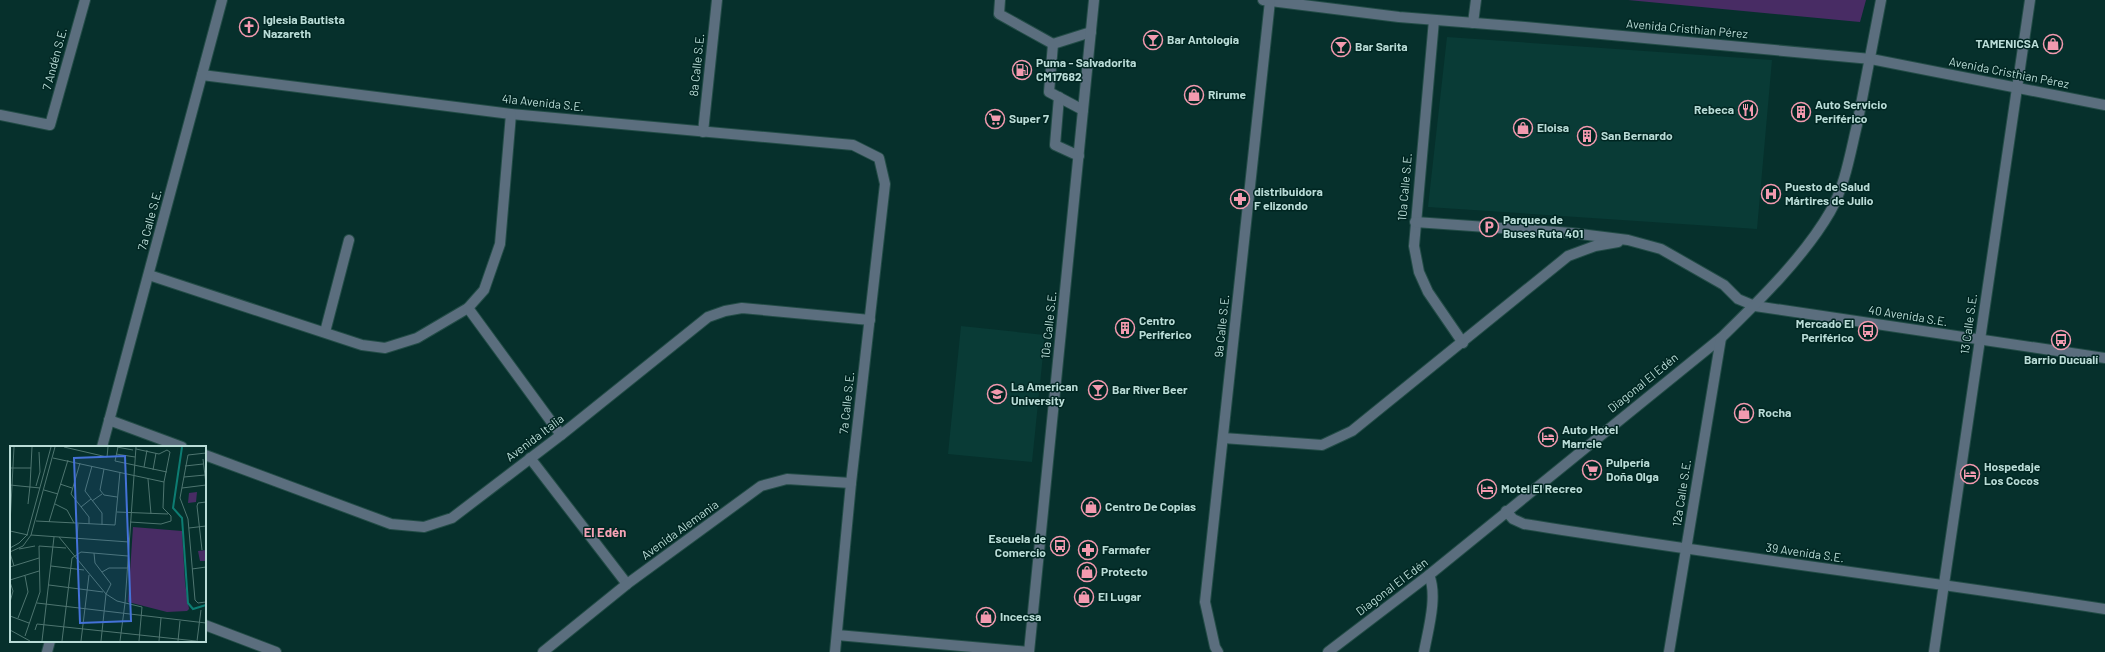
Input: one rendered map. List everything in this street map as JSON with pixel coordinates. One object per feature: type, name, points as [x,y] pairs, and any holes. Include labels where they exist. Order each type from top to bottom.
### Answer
[{"type":"street","name":"7 Andén S.E.","points":[[0,115],[50,125],[85,0]]},
{"type":"street","name":"7a Calle S.E.","points":[[102,446],[222,0]]},
{"type":"street","name":"8a Calle S.E.","points":[[703,132],[717,0]]},
{"type":"street","points":[[1000,0],[999,14],[1053,44],[1091,32]]},
{"type":"street","name":"10a Calle S.E.","points":[[1029,652],[1094,0]]},
{"type":"street","name":"Avenida Cristhian Pérez","points":[[1266,0],[1434,20],[1871,59],[2105,105]]},
{"type":"street","name":"9a Calle S.E.","points":[[1218,652],[1215,647],[1205,602],[1223,438],[1266,0]]},
{"type":"street","points":[[1474,23],[1476,0]]},
{"type":"street","name":"Diagonal El Edén","points":[[1328,652],[1430,575],[1506,511],[1721,338],[1754,306],[1806,246],[1830,211],[1847,171],[1871,59],[1881,0]]},
{"type":"street","name":"13 Calle S.E.","points":[[1934,652],[2030,0]]},
{"type":"street","name":"10a Calle S.E.","points":[[1434,20],[1414,246],[1419,272],[1428,292],[1463,343]]},
{"type":"street","points":[[1053,44],[1049,92],[1083,110]]},
{"type":"street","name":"41a Avenida S.E.","points":[[202,75],[511,114],[853,145],[879,158]]},
{"type":"street","points":[[1059,97],[1055,145],[1079,156]]},
{"type":"street","points":[[149,275],[362,345],[385,348],[417,338],[468,308],[484,290],[500,244],[511,114]]},
{"type":"street","name":"7a Calle S.E.","points":[[835,652],[885,184],[879,158]]},
{"type":"street","name":"40 Avenida S.E.","points":[[1415,222],[1572,233],[1628,240],[1661,249],[1724,285],[1738,299],[1754,306],[1980,341],[2105,358]]},
{"type":"street","points":[[325,332],[350,240]]},
{"type":"street","points":[[1223,438],[1322,445],[1352,431],[1463,343],[1568,256],[1594,246],[1628,240]]},
{"type":"street","points":[[468,308],[561,435]]},
{"type":"street","name":"Avenida Italia","points":[[206,455],[391,524],[424,527],[452,518],[561,435],[708,318],[725,311],[742,308],[870,320]]},
{"type":"street","name":"12a Calle S.E.","points":[[1669,652],[1721,338]]},
{"type":"street","points":[[110,420],[179,446]]},
{"type":"street","points":[[530,458],[627,584]]},
{"type":"street","name":"Avenida Alemania","points":[[543,652],[627,584],[761,486],[787,479],[852,482]]},
{"type":"street","name":"39 Avenida S.E.","points":[[1506,511],[1513,519],[1524,524],[1686,550],[1944,584],[2105,608]]},
{"type":"street","points":[[1424,652],[1433,594],[1433,584],[1430,575]]},
{"type":"street","points":[[206,625],[276,652]]},
{"type":"street","points":[[837,635],[1029,652]]},
{"type":"street","points":[[47,652],[50,642]]},
{"type":"shaded area","points":[[1628,0],[1866,0],[1860,22]]},
{"type":"shaded area","points":[[1447,37],[1772,60],[1757,229],[1428,207]]},
{"type":"shaded area","name":"La American University","points":[[961,326],[1045,335],[1032,462],[948,454]]},
{"type":"place","name":"Iglesia Bautista Nazareth","points":[[249,27]]},
{"type":"place","name":"Bar Antología","points":[[1153,40]]},
{"type":"place","name":"TAMENICSA","points":[[2053,44]]},
{"type":"place","name":"Bar Sarita","points":[[1341,47]]},
{"type":"place","name":"Puma - Salvadorita CM17682","points":[[1022,70]]},
{"type":"place","name":"Rirume","points":[[1194,95]]},
{"type":"place","name":"Rebeca","points":[[1748,110]]},
{"type":"place","name":"Auto Servicio Periférico","points":[[1801,112]]},
{"type":"place","name":"Super 7","points":[[995,119]]},
{"type":"place","name":"Eloisa","points":[[1523,128]]},
{"type":"place","name":"San Bernardo","points":[[1587,136]]},
{"type":"place","name":"Puesto de Salud Mártires de Julio","points":[[1771,194]]},
{"type":"place","name":"distribuidora F elizondo","points":[[1240,199]]},
{"type":"place","name":"Parqueo de Buses Ruta 401","points":[[1489,227]]},
{"type":"place","name":"Centro Periferico","points":[[1125,328]]},
{"type":"place","name":"Mercado El Periférico","points":[[1868,331]]},
{"type":"place","name":"Barrio Ducualí","points":[[2061,340]]},
{"type":"place","name":"Bar River Beer","points":[[1098,390]]},
{"type":"place","name":"La American University","points":[[997,394]]},
{"type":"place","name":"Rocha","points":[[1744,413]]},
{"type":"place","name":"Auto Hotel Marrele","points":[[1548,437]]},
{"type":"place","name":"Pulpería Doña Olga","points":[[1592,470]]},
{"type":"place","name":"Hospedaje Los Cocos","points":[[1970,474]]},
{"type":"place","name":"Motel El Recreo","points":[[1487,489]]},
{"type":"place","name":"Centro De Copias","points":[[1091,507]]},
{"type":"place","name":"Escuela de Comercio","points":[[1060,546]]},
{"type":"place","name":"Farmafer","points":[[1088,550]]},
{"type":"place","name":"Protecto","points":[[1087,572]]},
{"type":"place","name":"El Lugar","points":[[1084,597]]},
{"type":"place","name":"Incecsa","points":[[986,617]]},
{"type":"district","name":"El Edén","points":[[605,532]]}]
